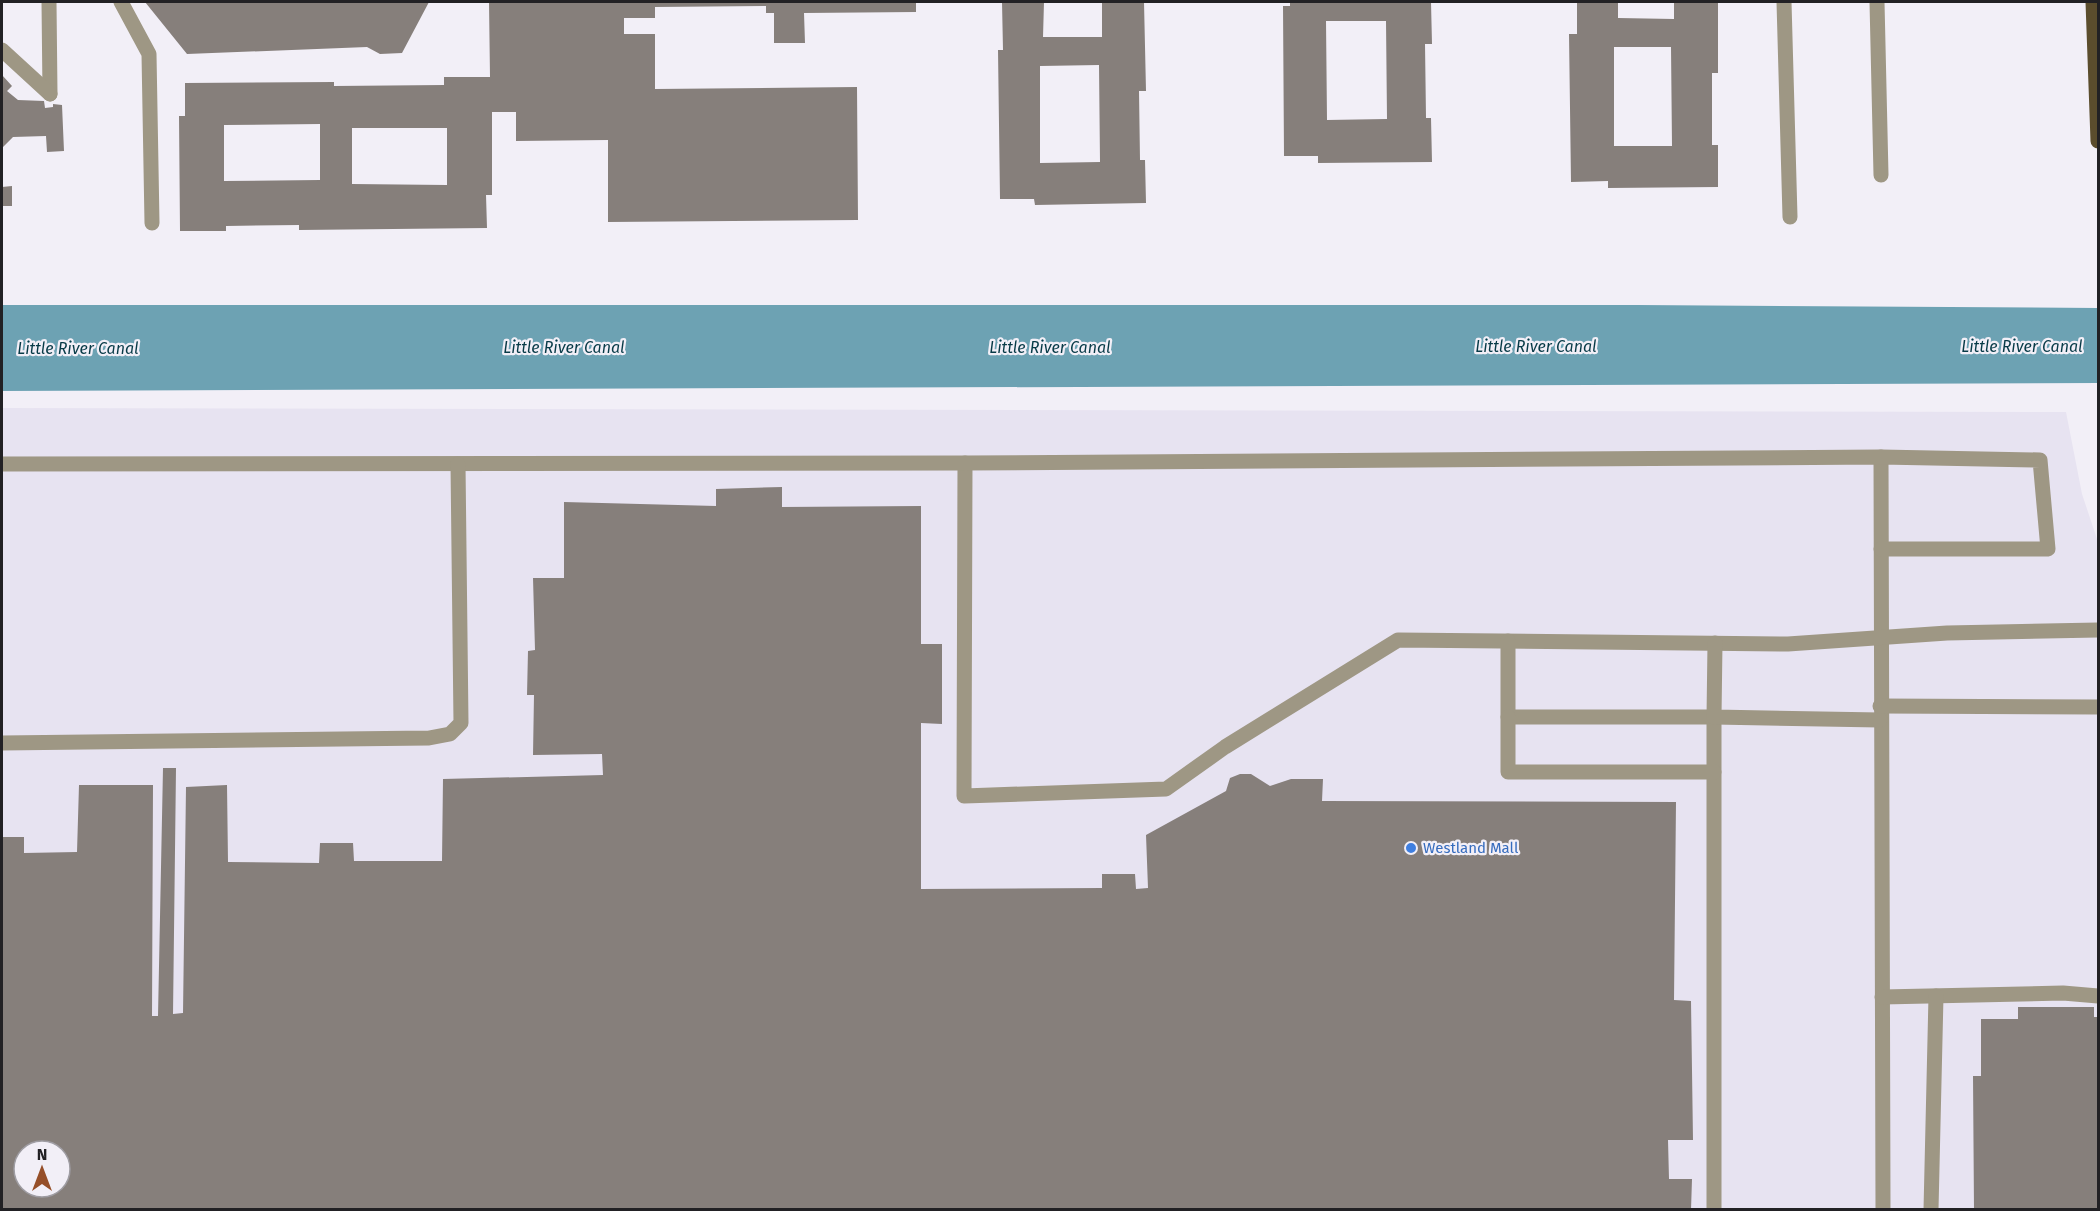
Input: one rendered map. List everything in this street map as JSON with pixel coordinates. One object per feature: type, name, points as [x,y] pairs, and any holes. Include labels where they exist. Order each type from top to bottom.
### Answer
[{"type":"main road","points":[[2093,2],[2097,54],[2098,141]]},
{"type":"lane","points":[[2,50],[50,94],[49,2]]},
{"type":"lane","points":[[121,2],[149,54],[152,223]]},
{"type":"lane","points":[[1784,2],[1790,218]]},
{"type":"lane","points":[[1877,2],[1881,175]]},
{"type":"lane","points":[[1881,457],[1883,1209]]},
{"type":"lane","points":[[2,464],[965,463],[1881,457],[2040,460],[2048,549],[1881,549]]},
{"type":"lane","points":[[965,463],[964,796],[1166,789],[1226,747],[1398,639],[1788,644],[1947,633],[2098,630]]},
{"type":"lane","points":[[2,743],[429,738],[450,734],[461,723],[458,464]]},
{"type":"lane","points":[[1508,641],[1508,772],[1714,772]]},
{"type":"lane","points":[[1714,1209],[1715,643]]},
{"type":"lane","points":[[1508,717],[1714,717],[2098,707]]},
{"type":"lane","points":[[1882,997],[2063,993],[2098,996]]},
{"type":"lane","points":[[1931,1209],[1936,996]]},
{"type":"shaded area","points":[[2,408],[2066,412],[2082,494],[2098,542],[2098,1209],[2,1210]]},
{"type":"water","name":"Little River Canal","points":[[2,305],[1638,305],[2098,308],[2098,383],[2,391]]},
{"type":"building","points":[[145,2],[429,2],[402,53],[380,54],[367,47],[187,54]]},
{"type":"building","points":[[489,2],[916,2],[916,12],[804,13],[805,43],[774,43],[774,13],[766,13],[766,6],[655,7],[655,18],[624,18],[624,34],[655,34],[655,89],[857,87],[858,220],[608,222],[608,140],[516,141],[516,112],[492,112],[492,195],[486,195],[487,228],[299,230],[299,225],[226,226],[226,231],[180,231],[179,116],[185,116],[185,83],[334,82],[334,86],[444,85],[444,77],[490,77]],"holes":[[[320,124],[320,180],[224,181],[224,125]],[[352,128],[447,128],[447,185],[352,184]]]},
{"type":"building","points":[[1002,2],[1044,2],[1043,37],[1102,37],[1102,2],[1144,2],[1146,91],[1139,91],[1140,160],[1145,160],[1146,203],[1035,205],[1034,199],[1000,199],[998,50],[1003,50]],"holes":[[[1099,65],[1100,162],[1040,163],[1040,66]]]},
{"type":"building","points":[[1290,2],[1431,2],[1432,44],[1425,44],[1426,118],[1431,118],[1432,162],[1318,163],[1318,156],[1284,156],[1283,6],[1290,6]],"holes":[[[1326,21],[1386,21],[1387,119],[1327,120]]]},
{"type":"building","points":[[1577,2],[1618,2],[1618,18],[1674,19],[1674,2],[1718,2],[1718,73],[1712,73],[1712,145],[1718,145],[1718,187],[1608,188],[1608,181],[1571,182],[1569,34],[1577,34]],"holes":[[[1614,47],[1671,47],[1672,146],[1614,146]]]},
{"type":"building","points":[[2,75],[12,86],[7,91],[18,100],[44,101],[45,108],[53,107],[53,104],[62,105],[64,151],[47,152],[46,136],[13,137],[2,148]]},
{"type":"building","points":[[12,186],[12,206],[2,206],[2,187]]},
{"type":"building","name":"Westland Mall","points":[[782,487],[782,507],[921,506],[921,644],[942,644],[942,724],[921,723],[921,889],[1102,888],[1102,874],[1135,874],[1136,889],[1148,888],[1146,835],[1226,791],[1230,778],[1240,774],[1251,774],[1270,786],[1291,779],[1323,779],[1322,801],[1676,802],[1674,1000],[1691,1001],[1693,1140],[1668,1140],[1669,1179],[1692,1179],[1691,1210],[2,1210],[2,837],[24,837],[24,853],[77,852],[79,785],[153,785],[152,1016],[158,1016],[163,768],[176,768],[173,1014],[183,1013],[186,787],[227,785],[228,862],[319,863],[320,843],[353,843],[354,861],[442,861],[443,779],[603,775],[602,754],[533,755],[534,695],[527,695],[528,651],[535,650],[533,578],[564,578],[564,502],[716,506],[716,489]]},
{"type":"building","points":[[2018,1007],[2094,1007],[2094,1017],[2098,1017],[2098,1210],[1974,1210],[1973,1076],[1981,1076],[1981,1019],[2018,1019]]},
{"type":"place","name":"Westland Mall","points":[[1411,848]]}]
